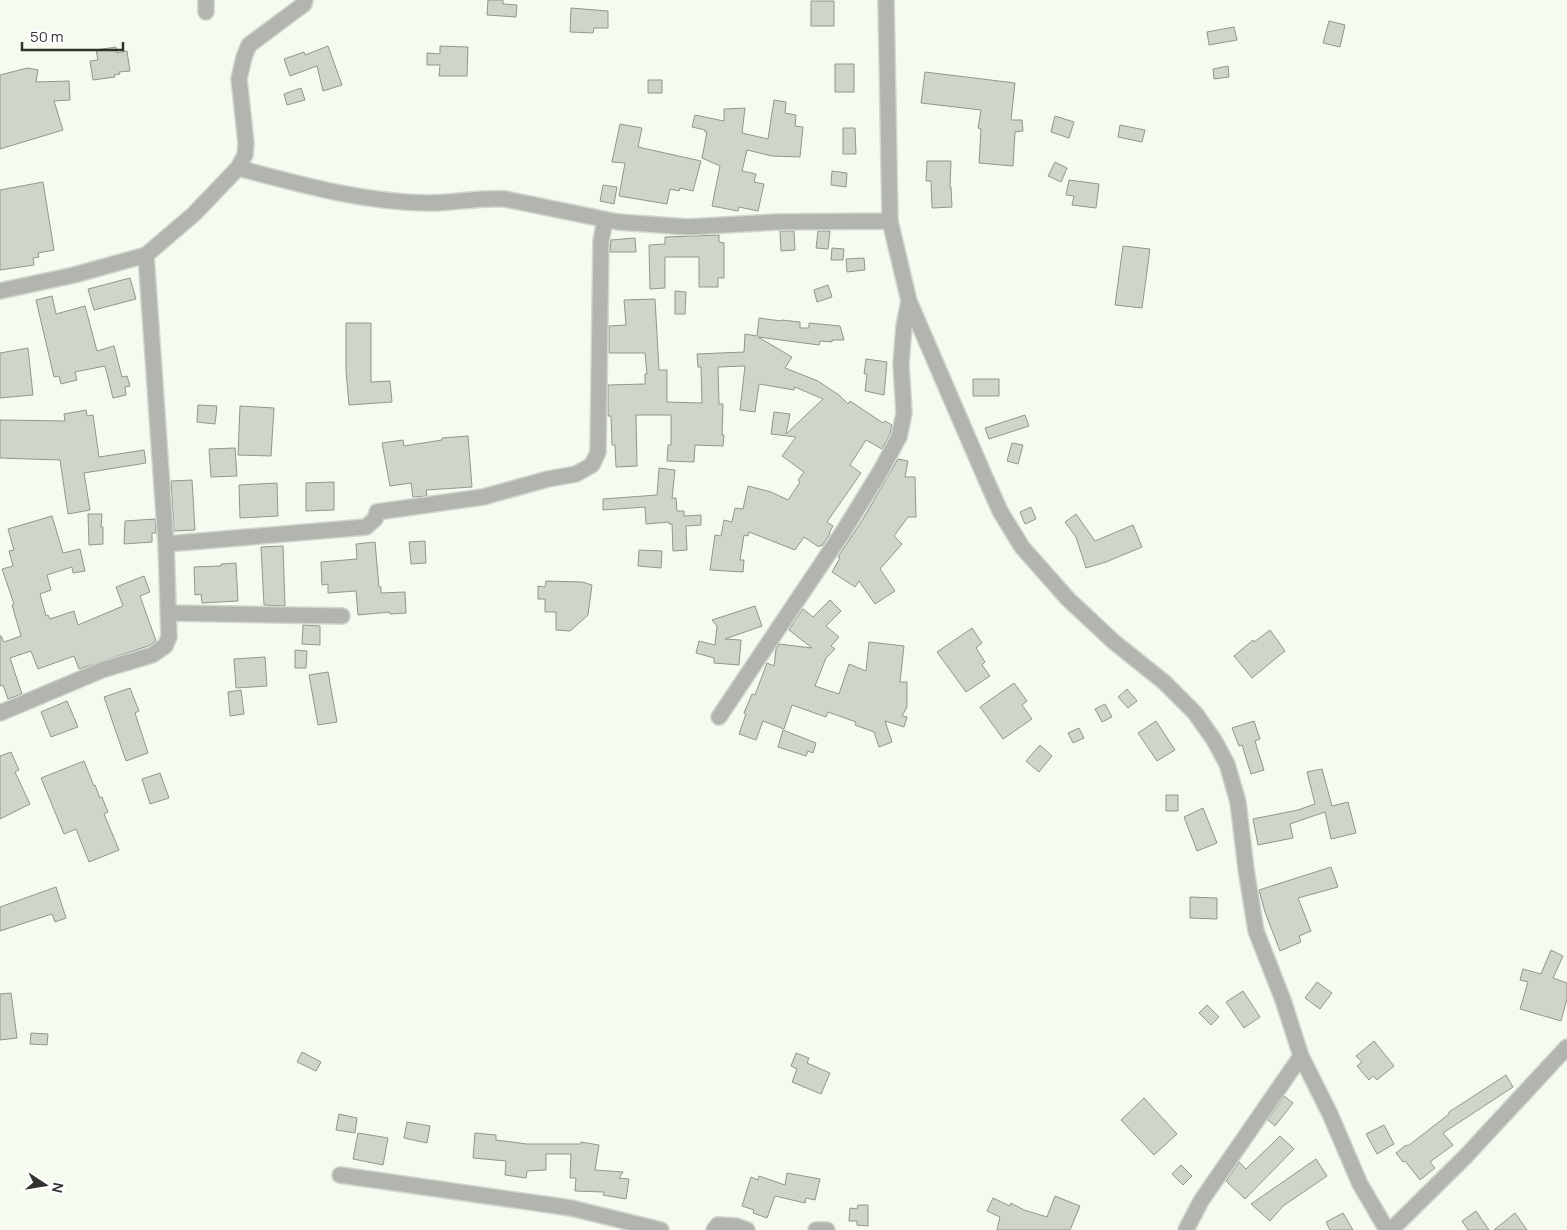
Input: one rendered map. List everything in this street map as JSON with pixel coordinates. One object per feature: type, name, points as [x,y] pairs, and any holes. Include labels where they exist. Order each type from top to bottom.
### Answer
[{"type":"street","points":[[0,291],[146,256],[194,214],[238,168],[245,155],[246,143],[239,87],[244,57],[249,45],[304,4],[305,0]]},
{"type":"street","points":[[886,0],[890,221],[909,301],[984,477],[1000,511],[1022,547],[1068,599],[1114,642],[1164,682],[1195,713],[1214,740],[1227,764],[1238,802],[1256,930],[1283,1000],[1301,1056],[1330,1114],[1360,1184],[1388,1230]]},
{"type":"street","points":[[238,168],[355,197],[428,203],[492,198],[505,199],[618,222],[688,227],[776,222],[890,221]]},
{"type":"street","points":[[166,544],[366,527],[375,519],[377,512],[483,497],[548,479],[576,474],[592,465],[598,452],[601,241],[605,220]]},
{"type":"street","points":[[0,713],[102,670],[152,655],[165,646],[169,637],[166,544],[146,256]]},
{"type":"street","points":[[719,717],[843,532],[899,437],[904,413],[901,364],[904,326],[909,301]]},
{"type":"street","points":[[168,613],[342,616]]},
{"type":"street","points":[[1391,1230],[1473,1149],[1567,1047]]},
{"type":"street","points":[[1186,1230],[1202,1201],[1301,1056]]},
{"type":"street","points":[[340,1175],[571,1208],[661,1230]]},
{"type":"street","points":[[714,1230],[718,1224],[736,1226],[747,1230]]},
{"type":"street","points":[[816,1230],[827,1230]]},
{"type":"building","points":[[488,0],[503,0],[503,4],[517,5],[516,17],[487,15]]},
{"type":"building","points":[[811,1],[834,1],[834,26],[811,26]]},
{"type":"building","points":[[571,8],[608,11],[608,28],[594,28],[593,33],[570,32]]},
{"type":"building","points":[[1329,21],[1345,25],[1340,47],[1323,43]]},
{"type":"building","points":[[1234,27],[1237,40],[1209,45],[1207,32]]},
{"type":"building","points":[[328,46],[342,85],[323,91],[317,66],[290,76],[284,59],[304,52],[305,55]]},
{"type":"building","points":[[440,46],[468,47],[467,76],[439,76],[440,65],[427,65],[427,53],[440,54]]},
{"type":"building","points":[[116,47],[117,53],[127,51],[130,71],[119,72],[120,74],[114,75],[115,77],[93,80],[90,61],[98,60],[96,50]]},
{"type":"building","points":[[835,64],[854,64],[854,92],[835,92]]},
{"type":"building","points":[[1228,66],[1229,77],[1214,79],[1213,69]]},
{"type":"building","points":[[27,68],[38,70],[36,82],[69,81],[70,100],[54,101],[63,130],[0,149],[0,75]]},
{"type":"building","points":[[925,72],[1015,83],[1011,120],[1022,120],[1023,131],[1015,132],[1013,166],[979,163],[981,129],[978,128],[981,110],[921,103]]},
{"type":"building","points":[[648,80],[662,80],[662,93],[648,93]]},
{"type":"building","points":[[301,88],[305,100],[287,105],[284,94]]},
{"type":"building","points":[[774,100],[786,102],[785,113],[796,115],[795,126],[803,127],[800,157],[772,156],[747,150],[742,171],[756,174],[754,182],[764,184],[758,211],[739,207],[738,211],[712,206],[720,166],[702,158],[707,132],[692,127],[695,115],[724,121],[724,109],[745,108],[742,133],[768,139]]},
{"type":"building","points":[[1055,116],[1074,122],[1069,138],[1051,132]]},
{"type":"building","points":[[620,124],[642,128],[638,147],[701,161],[693,191],[680,188],[679,191],[670,189],[667,204],[619,196],[625,163],[612,162]]},
{"type":"building","points":[[1120,125],[1145,130],[1142,142],[1118,137]]},
{"type":"building","points":[[843,128],[855,128],[856,154],[843,154]]},
{"type":"building","points":[[927,161],[951,161],[950,187],[952,207],[932,208],[931,181],[926,181]]},
{"type":"building","points":[[1055,162],[1067,168],[1061,182],[1048,176]]},
{"type":"building","points":[[832,171],[847,173],[846,187],[831,185]]},
{"type":"building","points":[[1069,180],[1099,184],[1096,208],[1072,205],[1074,196],[1066,195]]},
{"type":"building","points":[[43,182],[54,250],[38,253],[39,257],[33,258],[34,265],[0,270],[0,190]]},
{"type":"building","points":[[603,185],[617,187],[614,204],[600,201]]},
{"type":"building","points":[[780,231],[794,231],[795,250],[781,251]]},
{"type":"building","points":[[818,231],[830,231],[828,249],[816,248]]},
{"type":"building","points":[[719,235],[719,242],[724,243],[724,278],[718,278],[718,287],[699,287],[699,257],[665,257],[665,288],[650,289],[649,245],[665,244],[665,237]]},
{"type":"building","points":[[635,238],[636,252],[610,252],[611,240]]},
{"type":"building","points":[[1123,246],[1150,249],[1142,308],[1115,305]]},
{"type":"building","points":[[832,248],[844,249],[843,260],[831,260]]},
{"type":"building","points":[[864,258],[865,270],[847,272],[846,259]]},
{"type":"building","points":[[130,278],[136,299],[94,310],[88,289]]},
{"type":"building","points":[[828,285],[832,297],[817,302],[814,290]]},
{"type":"building","points":[[675,291],[686,292],[685,314],[675,314]]},
{"type":"building","points":[[52,296],[56,314],[85,306],[97,351],[114,346],[122,377],[127,376],[130,386],[125,387],[126,395],[113,398],[105,366],[75,372],[77,380],[61,384],[59,376],[54,377],[36,300]]},
{"type":"building","points":[[655,299],[659,370],[667,370],[667,402],[702,403],[701,367],[698,367],[697,354],[744,352],[745,334],[757,336],[759,318],[800,322],[800,328],[809,328],[809,323],[840,326],[844,340],[820,341],[819,345],[758,337],[792,357],[785,368],[818,381],[839,395],[848,404],[850,401],[883,423],[885,421],[892,425],[890,434],[882,449],[866,440],[850,465],[861,473],[827,522],[833,526],[822,546],[820,545],[819,547],[804,537],[795,550],[749,532],[748,536],[744,535],[740,560],[744,560],[743,572],[710,570],[715,535],[721,536],[724,520],[732,522],[735,508],[743,509],[748,486],[771,492],[788,500],[800,482],[798,480],[804,472],[782,456],[796,437],[771,434],[774,412],[790,414],[786,434],[823,399],[795,387],[794,390],[759,384],[755,412],[740,410],[745,366],[718,367],[719,404],[723,404],[723,446],[695,445],[694,462],[667,461],[668,445],[671,445],[671,415],[636,415],[637,466],[616,467],[615,445],[612,445],[611,416],[608,416],[608,385],[645,384],[645,374],[647,374],[645,353],[609,353],[609,326],[626,325],[624,300]]},
{"type":"building","points":[[346,323],[371,323],[371,382],[390,381],[392,402],[349,405],[346,371]]},
{"type":"building","points":[[28,348],[33,395],[0,398],[0,353]]},
{"type":"building","points":[[866,359],[887,362],[884,395],[865,391],[867,374],[864,374]]},
{"type":"building","points":[[973,379],[999,379],[999,396],[973,396]]},
{"type":"building","points":[[198,405],[217,406],[215,424],[197,422]]},
{"type":"building","points":[[240,406],[274,408],[271,456],[238,455]]},
{"type":"building","points":[[86,410],[87,416],[93,415],[99,457],[144,450],[146,463],[84,473],[90,510],[68,514],[60,460],[0,458],[0,420],[65,421],[64,414]]},
{"type":"building","points":[[1025,415],[1029,426],[989,439],[985,428]]},
{"type":"building","points":[[468,436],[472,487],[426,490],[427,496],[413,497],[411,483],[390,486],[382,443],[403,440],[404,446],[442,440],[442,438]]},
{"type":"building","points":[[1012,443],[1023,445],[1018,464],[1007,461]]},
{"type":"building","points":[[235,448],[237,476],[211,477],[209,449]]},
{"type":"building","points":[[898,459],[908,461],[905,477],[915,477],[916,517],[908,517],[894,536],[902,544],[880,569],[895,591],[875,604],[859,581],[855,587],[832,572],[840,558],[838,557]]},
{"type":"building","points":[[659,468],[675,470],[672,498],[676,498],[677,511],[684,511],[684,516],[701,515],[701,525],[686,526],[687,550],[673,551],[672,524],[669,524],[669,522],[646,524],[645,507],[603,510],[603,499],[657,495]]},
{"type":"building","points":[[192,480],[195,530],[174,531],[171,481]]},
{"type":"building","points":[[334,482],[334,510],[306,511],[306,483]]},
{"type":"building","points":[[277,483],[278,516],[240,518],[239,485]]},
{"type":"building","points":[[1031,507],[1036,519],[1025,524],[1020,512]]},
{"type":"building","points":[[88,514],[102,514],[103,544],[89,545]]},
{"type":"building","points":[[1076,514],[1095,541],[1133,525],[1142,547],[1086,568],[1076,537],[1065,522]]},
{"type":"building","points":[[52,516],[63,553],[80,549],[85,571],[73,573],[72,567],[47,575],[51,590],[40,594],[46,616],[48,615],[50,619],[74,611],[78,625],[123,606],[116,587],[144,576],[150,592],[140,596],[156,641],[148,646],[79,669],[74,656],[38,669],[31,651],[10,658],[22,694],[8,699],[3,685],[0,686],[0,636],[4,642],[21,636],[12,605],[14,604],[2,569],[13,566],[9,551],[14,550],[8,529]]},
{"type":"building","points":[[155,519],[156,533],[152,533],[152,542],[124,544],[125,521]]},
{"type":"building","points":[[425,541],[426,563],[411,564],[409,542]]},
{"type":"building","points":[[375,542],[381,593],[405,592],[406,613],[390,614],[390,612],[358,615],[356,591],[328,593],[328,584],[322,585],[321,562],[357,559],[356,544]]},
{"type":"building","points":[[283,546],[285,606],[264,605],[261,547]]},
{"type":"building","points":[[639,550],[662,551],[661,568],[638,566]]},
{"type":"building","points":[[236,563],[238,601],[202,603],[201,594],[195,595],[194,567],[221,566],[221,564]]},
{"type":"building","points":[[546,581],[582,582],[592,585],[588,615],[570,631],[556,630],[556,612],[545,612],[545,599],[538,599],[538,586],[545,587]]},
{"type":"building","points":[[830,600],[841,611],[826,626],[839,637],[831,646],[835,649],[826,658],[815,686],[839,694],[849,664],[866,671],[869,642],[904,646],[900,682],[907,682],[907,707],[902,716],[907,717],[904,727],[885,721],[892,742],[879,747],[874,732],[855,725],[856,722],[828,712],[826,717],[792,705],[784,729],[763,721],[756,740],[739,734],[746,714],[744,713],[752,694],[755,695],[767,663],[774,666],[776,649],[779,644],[812,648],[789,630],[795,620],[803,609],[813,617]]},
{"type":"building","points":[[755,606],[762,626],[725,639],[741,640],[739,665],[714,663],[714,658],[696,653],[699,641],[715,645],[717,626],[712,620]]},
{"type":"building","points":[[303,625],[320,626],[320,645],[302,644]]},
{"type":"building","points":[[972,628],[982,643],[976,648],[985,662],[982,665],[990,676],[966,692],[937,652]]},
{"type":"building","points":[[1270,630],[1285,651],[1252,678],[1234,656],[1253,640],[1254,642]]},
{"type":"building","points":[[295,650],[307,651],[306,668],[295,668]]},
{"type":"building","points":[[265,657],[267,686],[236,688],[234,659]]},
{"type":"building","points":[[328,672],[337,722],[318,725],[309,675]]},
{"type":"building","points":[[1014,683],[1027,701],[1022,705],[1032,719],[1003,739],[980,707]]},
{"type":"building","points":[[130,688],[139,711],[135,713],[148,753],[126,761],[104,697]]},
{"type":"building","points":[[1127,689],[1137,701],[1128,708],[1118,697]]},
{"type":"building","points":[[241,690],[244,714],[230,716],[228,692]]},
{"type":"building","points":[[67,701],[78,727],[51,737],[41,712]]},
{"type":"building","points":[[1105,704],[1112,717],[1102,722],[1095,709]]},
{"type":"building","points":[[1156,721],[1175,750],[1157,761],[1138,733]]},
{"type":"building","points":[[1254,721],[1260,739],[1255,741],[1264,770],[1251,774],[1242,745],[1239,746],[1232,728]]},
{"type":"building","points":[[1079,728],[1084,738],[1073,743],[1068,733]]},
{"type":"building","points":[[783,730],[816,743],[813,753],[808,751],[806,756],[778,747]]},
{"type":"building","points":[[1040,745],[1052,756],[1039,772],[1026,761]]},
{"type":"building","points":[[11,752],[19,770],[15,772],[30,804],[0,819],[0,756]]},
{"type":"building","points":[[84,761],[94,786],[100,798],[102,797],[108,812],[104,814],[119,850],[89,862],[76,829],[64,834],[41,778]]},
{"type":"building","points":[[1322,769],[1332,806],[1348,802],[1356,833],[1331,839],[1325,812],[1290,824],[1293,838],[1258,845],[1253,819],[1298,810],[1315,804],[1307,772]]},
{"type":"building","points":[[160,773],[169,798],[150,804],[142,779]]},
{"type":"building","points":[[1166,795],[1178,795],[1178,811],[1166,811]]},
{"type":"building","points":[[1203,808],[1217,843],[1197,851],[1184,817]]},
{"type":"building","points":[[1331,867],[1338,887],[1298,898],[1311,931],[1299,936],[1301,942],[1280,951],[1259,890]]},
{"type":"building","points":[[56,887],[66,918],[55,922],[52,914],[0,931],[0,907]]},
{"type":"building","points":[[1190,897],[1217,898],[1217,919],[1190,918]]},
{"type":"building","points":[[1551,950],[1563,956],[1553,978],[1567,983],[1567,999],[1561,1021],[1520,1009],[1528,982],[1520,980],[1523,969],[1541,974]]},
{"type":"building","points":[[1317,982],[1332,993],[1320,1009],[1305,998]]},
{"type":"building","points":[[1243,991],[1260,1017],[1244,1028],[1226,1002]]},
{"type":"building","points":[[11,993],[17,1038],[0,1040],[0,994]]},
{"type":"building","points":[[1207,1005],[1219,1017],[1211,1025],[1199,1013]]},
{"type":"building","points":[[31,1033],[48,1034],[47,1045],[30,1044]]},
{"type":"building","points":[[1374,1041],[1394,1066],[1377,1080],[1373,1076],[1369,1080],[1357,1066],[1362,1062],[1356,1056]]},
{"type":"building","points":[[302,1052],[321,1062],[316,1071],[297,1062]]},
{"type":"building","points":[[796,1053],[809,1058],[807,1063],[830,1073],[821,1094],[792,1082],[797,1069],[791,1066]]},
{"type":"building","points":[[1506,1075],[1513,1087],[1443,1133],[1453,1145],[1430,1162],[1435,1168],[1420,1180],[1396,1153],[1406,1145],[1408,1146],[1449,1114],[1449,1112]]},
{"type":"building","points":[[1284,1096],[1293,1103],[1275,1126],[1268,1120]]},
{"type":"building","points":[[1144,1098],[1177,1134],[1154,1155],[1121,1120]]},
{"type":"building","points":[[339,1114],[357,1118],[355,1133],[336,1130]]},
{"type":"building","points":[[407,1122],[430,1126],[427,1143],[404,1138]]},
{"type":"building","points":[[1384,1125],[1394,1144],[1377,1154],[1366,1134]]},
{"type":"building","points":[[358,1133],[388,1138],[383,1165],[353,1159]]},
{"type":"building","points":[[475,1133],[496,1135],[496,1140],[527,1144],[581,1144],[581,1142],[599,1145],[595,1170],[623,1172],[619,1178],[629,1179],[626,1199],[603,1195],[604,1192],[575,1191],[576,1178],[570,1178],[571,1154],[546,1154],[546,1170],[527,1171],[526,1178],[505,1175],[506,1161],[473,1158]]},
{"type":"building","points":[[1280,1136],[1294,1149],[1245,1199],[1226,1181],[1239,1162],[1246,1169]]},
{"type":"building","points":[[1316,1159],[1327,1176],[1283,1206],[1270,1221],[1251,1204]]},
{"type":"building","points":[[1181,1165],[1192,1176],[1183,1185],[1172,1174]]},
{"type":"building","points":[[787,1173],[820,1179],[815,1200],[806,1198],[805,1203],[775,1196],[767,1218],[753,1213],[754,1210],[742,1206],[751,1177],[758,1180],[759,1176],[785,1185]]},
{"type":"building","points":[[1055,1196],[1080,1206],[1070,1230],[997,1230],[1000,1217],[987,1211],[993,1198],[1010,1206],[1011,1203],[1024,1210],[1047,1217]]},
{"type":"building","points":[[858,1205],[868,1205],[868,1226],[857,1225],[857,1221],[849,1221],[850,1208],[857,1209]]},
{"type":"building","points":[[1476,1211],[1489,1230],[1468,1230],[1462,1221]]},
{"type":"building","points":[[1343,1213],[1353,1230],[1330,1230],[1326,1222]]},
{"type":"building","points":[[1515,1213],[1527,1230],[1494,1230]]}]
